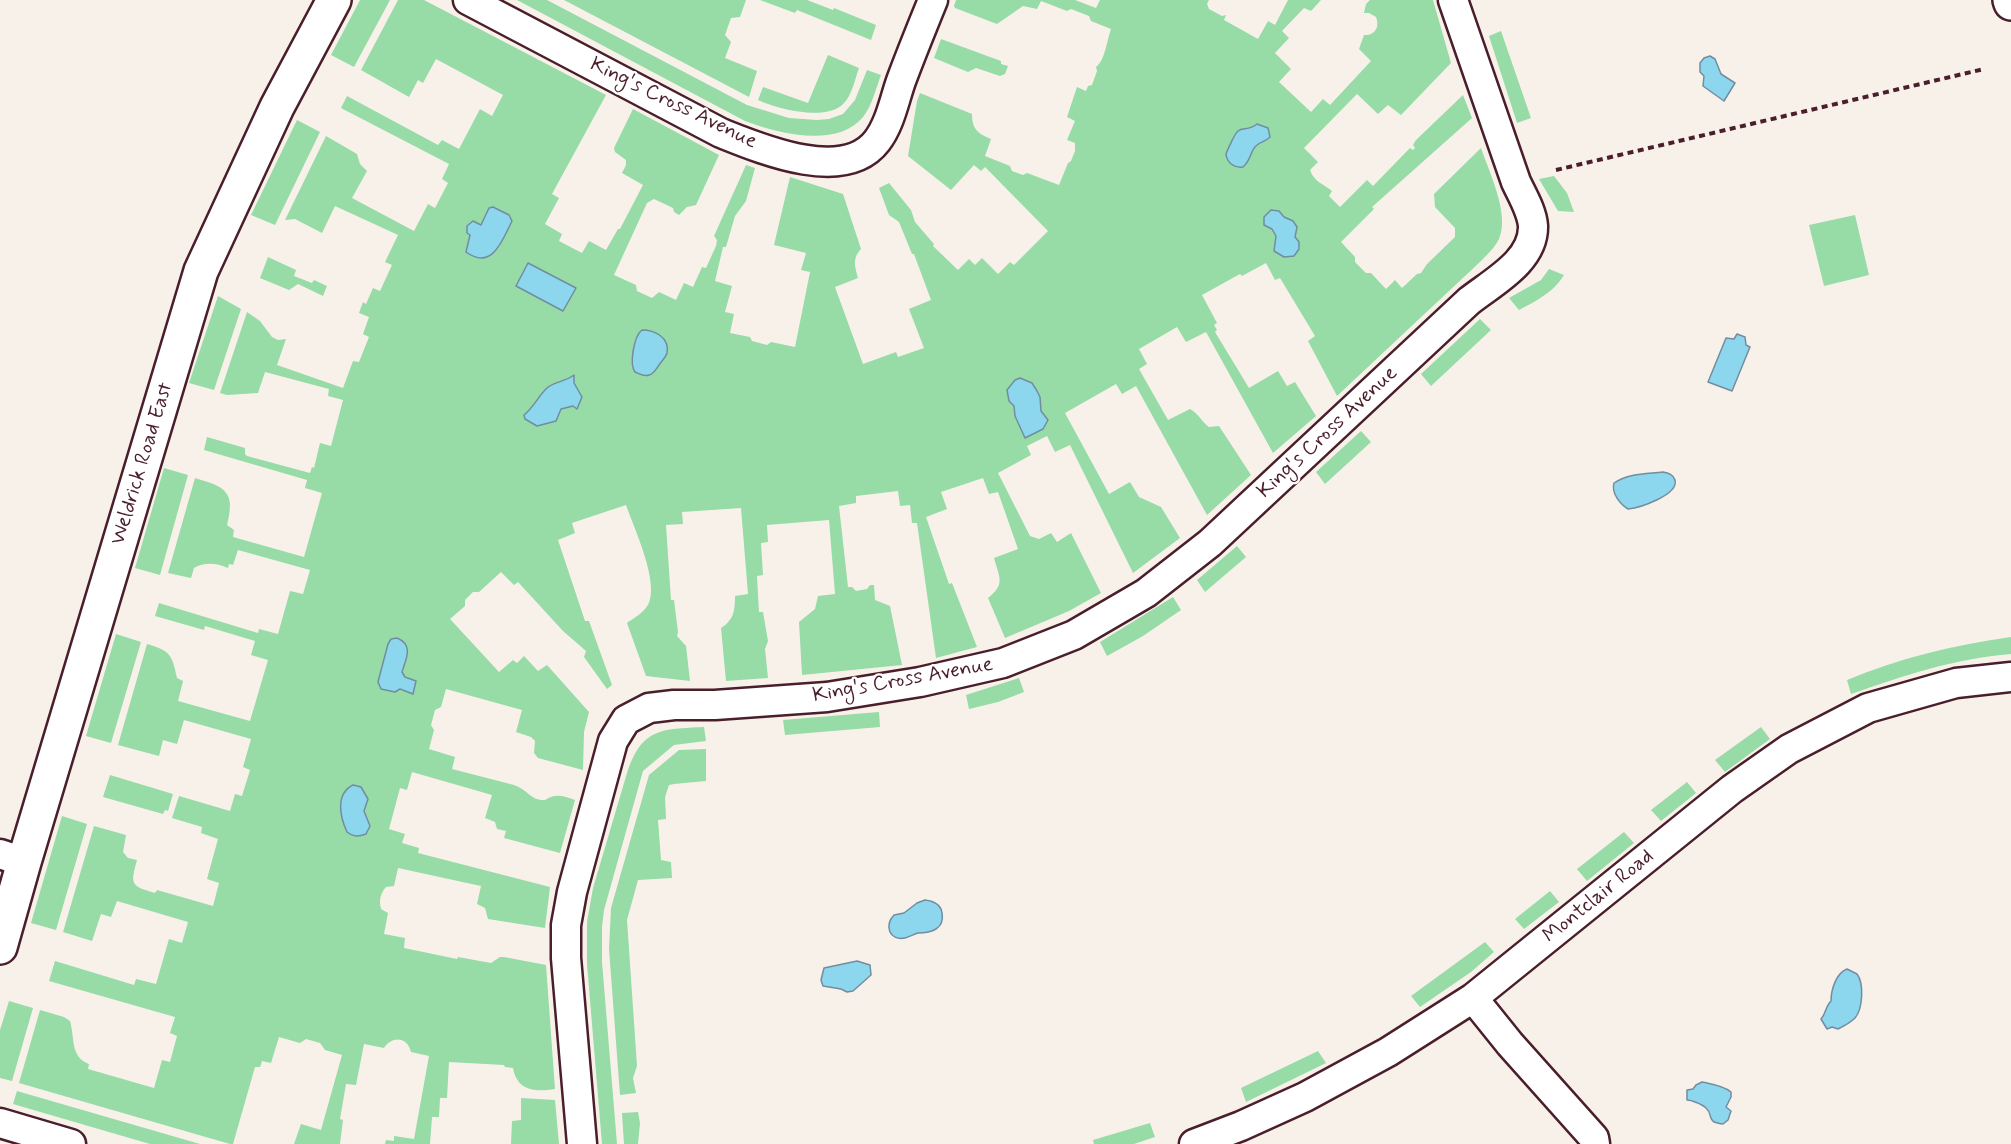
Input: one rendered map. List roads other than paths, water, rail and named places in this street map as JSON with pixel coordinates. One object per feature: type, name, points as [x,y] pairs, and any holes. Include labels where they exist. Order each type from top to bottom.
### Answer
[{"type":"street","name":"Weldrick Road East","points":[[0,947],[12,858],[201,271],[277,107],[334,0]]},
{"type":"street","name":"King's Cross Avenue","points":[[468,0],[722,133],[756,147],[816,162],[839,161],[857,156],[876,142],[888,120],[933,0]]},
{"type":"street","name":"King's Cross Avenue","points":[[582,1144],[566,958],[566,925],[572,892],[613,741],[626,720],[649,708],[827,697],[920,682],[1003,663],[1074,635],[1146,593],[1210,543],[1469,301],[1515,266],[1531,242],[1533,225],[1530,215],[1516,182],[1453,0]]},
{"type":"street","name":"Montclair Road","points":[[1194,1144],[1305,1097],[1388,1052],[1473,998],[1732,789],[1789,749],[1868,708],[1956,683],[2011,677]]},
{"type":"street","points":[[1473,998],[1510,1044],[1594,1138],[1595,1144]]},
{"type":"street","points":[[0,1122],[71,1144]]},
{"type":"water","points":[[1710,56],[1715,59],[1721,74],[1735,83],[1724,101],[1703,86],[1704,76],[1700,72],[1700,63],[1704,58]]},
{"type":"water","points":[[1257,124],[1268,128],[1270,137],[1255,147],[1243,167],[1234,166],[1229,162],[1226,154],[1235,135],[1240,130]]},
{"type":"water","points":[[493,207],[509,215],[512,221],[495,251],[483,258],[475,257],[466,252],[470,235],[467,233],[467,226],[473,221],[481,225],[489,208]]},
{"type":"water","points":[[1271,210],[1279,211],[1284,217],[1293,221],[1297,227],[1295,237],[1299,242],[1299,249],[1294,256],[1284,257],[1274,251],[1276,236],[1272,229],[1264,225],[1264,217]]},
{"type":"water","points":[[528,263],[576,288],[563,311],[516,286]]},
{"type":"water","points":[[642,330],[651,331],[660,336],[667,347],[665,358],[654,372],[647,376],[635,372],[632,363],[635,344]]},
{"type":"water","points":[[1737,334],[1745,337],[1746,345],[1750,347],[1732,391],[1708,382],[1726,338],[1734,339]]},
{"type":"water","points":[[574,375],[574,383],[582,397],[577,409],[573,406],[561,409],[556,421],[537,426],[525,419],[524,415],[547,388]]},
{"type":"water","points":[[1020,378],[1032,383],[1040,397],[1041,411],[1048,420],[1043,429],[1025,438],[1015,416],[1014,406],[1009,401],[1007,390],[1015,380]]},
{"type":"water","points":[[1663,472],[1673,476],[1675,486],[1657,500],[1628,509],[1615,494],[1614,483],[1626,477]]},
{"type":"water","points":[[397,638],[406,644],[407,657],[402,672],[405,677],[416,681],[413,694],[400,689],[395,692],[381,689],[378,682],[388,644],[391,639]]},
{"type":"water","points":[[353,785],[361,787],[368,799],[364,811],[370,826],[366,834],[358,836],[347,832],[341,813],[343,794]]},
{"type":"water","points":[[925,900],[934,902],[940,907],[942,918],[939,926],[932,931],[905,938],[892,935],[889,923],[894,915],[904,913]]},
{"type":"water","points":[[857,961],[870,965],[871,975],[853,991],[847,992],[823,986],[821,980],[824,968]]},
{"type":"water","points":[[1847,969],[1857,974],[1859,978],[1862,990],[1860,1009],[1855,1018],[1847,1024],[1838,1029],[1832,1027],[1827,1029],[1821,1019],[1831,1001],[1837,978]]},
{"type":"water","points":[[1702,1082],[1731,1092],[1726,1107],[1731,1111],[1728,1120],[1723,1124],[1714,1122],[1704,1107],[1687,1100],[1687,1090],[1693,1089]]}]
